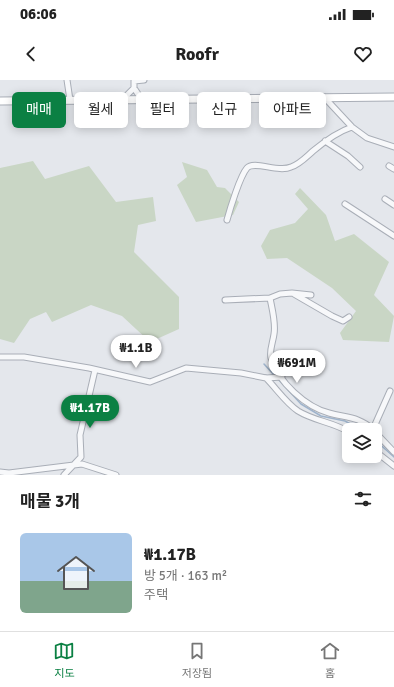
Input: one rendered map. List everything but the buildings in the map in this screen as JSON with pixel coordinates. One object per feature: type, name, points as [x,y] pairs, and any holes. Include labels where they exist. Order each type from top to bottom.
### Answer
[{"type":"main road","points":[[326,98],[394,97]]},
{"type":"main road","points":[[189,99],[259,99]]},
{"type":"main road","points":[[0,101],[74,100]]},
{"type":"street","points":[[67,80],[70,100]]},
{"type":"street","points":[[137,92],[134,88],[134,81],[144,80]]},
{"type":"street","points":[[128,94],[134,88]]},
{"type":"street","points":[[326,100],[352,127],[367,138],[394,147]]},
{"type":"street","points":[[227,220],[233,199],[247,168],[255,164],[280,170],[290,168],[325,141],[341,131],[352,127]]},
{"type":"street","points":[[325,141],[348,156],[360,167]]},
{"type":"street","points":[[389,166],[394,169]]},
{"type":"street","points":[[385,199],[394,206]]},
{"type":"street","points":[[345,204],[394,236]]},
{"type":"street","points":[[292,293],[343,321],[349,317]]},
{"type":"street","points":[[225,300],[270,298],[280,294],[292,293],[311,295]]},
{"type":"street","points":[[270,298],[274,334],[270,358],[281,377],[291,390],[309,406],[329,413],[352,417],[362,423]]},
{"type":"street","points":[[0,357],[24,357],[150,382],[186,368],[241,373],[268,378],[281,377]]},
{"type":"street","points":[[64,475],[81,457],[80,435],[95,370]]},
{"type":"street","points":[[268,378],[297,410],[316,420],[342,428]]},
{"type":"street","points":[[377,423],[390,391]]},
{"type":"street","points":[[382,439],[394,452]]},
{"type":"street","points":[[382,457],[394,466]]},
{"type":"street","points":[[0,472],[29,473],[82,464],[116,475]]},
{"type":"green space","points":[[33,161],[45,179],[89,166],[116,202],[153,197],[156,221],[138,225],[134,252],[179,297],[179,329],[150,342],[122,316],[91,305],[52,322],[46,312],[30,319],[14,343],[0,339],[0,168]]},
{"type":"green space","points":[[182,162],[207,170],[217,187],[225,188],[239,202],[233,215],[196,222],[177,185],[187,177]]},
{"type":"green space","points":[[300,188],[326,215],[335,241],[354,234],[389,262],[374,295],[394,316],[389,342],[343,340],[340,333],[356,311],[332,288],[287,258],[267,259],[261,246],[270,230],[295,223],[308,209],[295,194]]},
{"type":"waterway","points":[[264,364],[275,376]]},
{"type":"waterway","points":[[277,378],[301,404],[321,416],[349,423]]},
{"type":"waterway","points":[[382,446],[394,457]]}]
